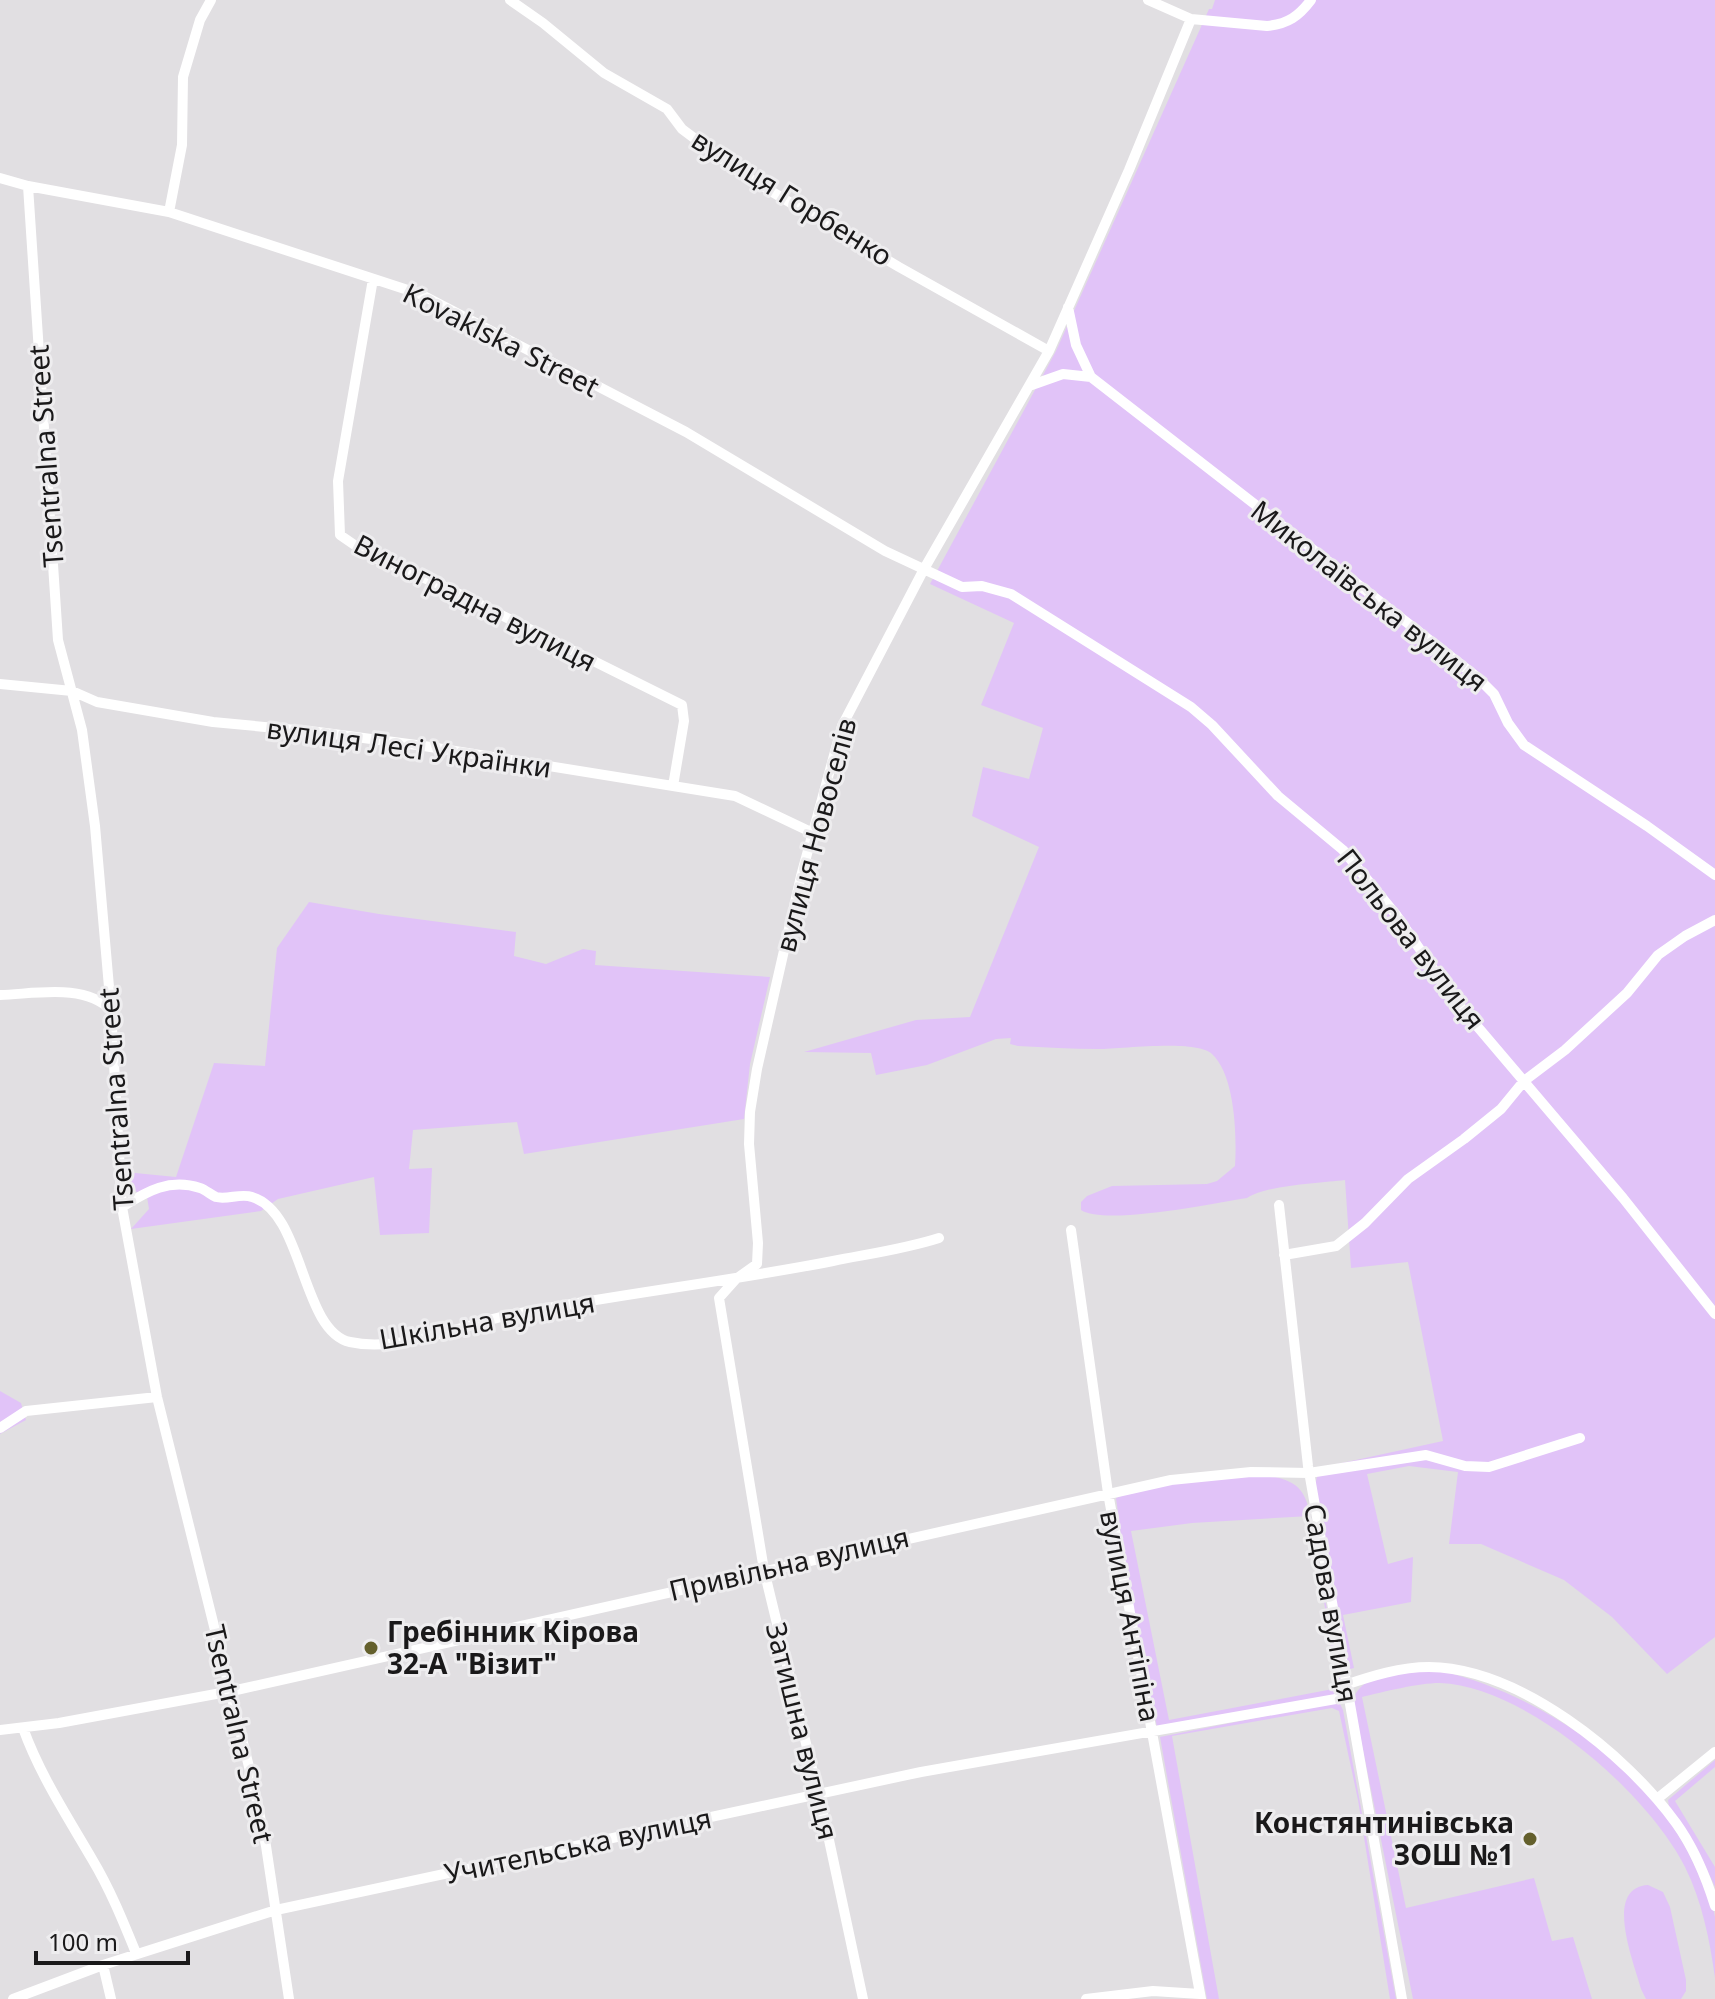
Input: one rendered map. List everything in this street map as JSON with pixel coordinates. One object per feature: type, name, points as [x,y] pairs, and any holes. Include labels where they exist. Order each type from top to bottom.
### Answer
[{"type":"street","points":[[169,212],[182,145],[183,77],[200,20],[211,0]]},
{"type":"street","name":"вулиця Горбенко","points":[[510,0],[604,73],[667,109],[682,129],[742,174],[1049,351]]},
{"type":"street","points":[[1148,0],[1191,19],[1279,25],[1298,17],[1311,0]]},
{"type":"street","name":"вулиця Новоселів","points":[[736,1279],[757,1264],[749,1144],[757,1069],[813,833],[842,726],[924,569],[1049,351],[1191,19]]},
{"type":"street","name":"Kovaklska Street","points":[[0,178],[169,212],[420,294],[686,432],[885,551],[924,569]]},
{"type":"street","name":"Tsentralna Street","points":[[28,186],[58,640],[82,730],[95,826],[111,1010],[122,1207],[157,1397],[232,1691],[266,1846],[289,1999]]},
{"type":"street","name":"Виноградна вулиця","points":[[373,279],[338,481],[340,535],[372,557],[439,584],[682,705],[684,721],[673,786]]},
{"type":"street","name":"Миколаївська вулиця","points":[[1068,306],[1076,345],[1091,377],[1477,677],[1494,694],[1508,723],[1524,745],[1715,875]]},
{"type":"street","points":[[1029,386],[1063,374],[1091,377]]},
{"type":"street","name":"Польова вулиця","points":[[924,569],[962,587],[982,586],[1011,594],[1191,707],[1212,725],[1278,796],[1343,850],[1397,916],[1454,999],[1623,1198],[1715,1314]]},
{"type":"street","name":"вулиця Лесі Українки","points":[[0,684],[72,691],[97,702],[213,722],[364,738],[735,796],[813,833]]},
{"type":"street","points":[[1284,1255],[1336,1246],[1365,1223],[1408,1179],[1501,1109],[1524,1081],[1565,1050],[1627,993],[1658,955],[1715,920]]},
{"type":"street","points":[[0,995],[57,993],[88,996],[101,1001],[111,1010]]},
{"type":"street","name":"Шкільна вулиця","points":[[122,1207],[147,1190],[174,1184],[203,1189],[217,1197],[252,1197],[281,1219],[302,1274],[329,1329],[348,1342],[389,1344],[508,1316],[659,1289],[736,1279],[939,1238]]},
{"type":"street","name":"Садова вулиця","points":[[1279,1205],[1309,1473],[1402,1999]]},
{"type":"street","name":"вулиця Антіпіна","points":[[1071,1230],[1108,1493],[1200,1996]]},
{"type":"street","name":"Затишна вулиця","points":[[736,1279],[719,1298],[764,1570],[826,1826],[863,1999]]},
{"type":"street","points":[[0,1428],[26,1411],[157,1397]]},
{"type":"street","name":"Привільна вулиця","points":[[0,1730],[232,1691],[1184,1478],[1251,1472],[1309,1473],[1426,1455],[1465,1466],[1489,1467],[1580,1438]]},
{"type":"street","points":[[1345,1685],[1406,1668],[1430,1667],[1466,1672],[1498,1683],[1544,1706],[1587,1733],[1657,1799],[1692,1849],[1715,1906]]},
{"type":"street","name":"Учительська вулиця","points":[[13,1999],[136,1953],[276,1910],[921,1772],[1347,1697]]},
{"type":"street","points":[[23,1728],[60,1807],[117,1906],[136,1953]]},
{"type":"street","points":[[1657,1799],[1715,1752]]},
{"type":"street","points":[[103,1965],[111,1999]]},
{"type":"street","points":[[1086,1999],[1153,1991],[1200,1996]]},
{"type":"shaded area","points":[[1215,0],[1715,0],[1715,1637],[1667,1674],[1612,1617],[1564,1580],[1481,1544],[1449,1544],[1458,1472],[1409,1466],[1367,1474],[1388,1564],[1413,1557],[1411,1602],[1343,1615],[1354,1668],[1345,1665],[1314,1490],[1319,1468],[1443,1441],[1408,1262],[1351,1268],[1345,1180],[1280,1187],[1247,1198],[1136,1215],[1113,1216],[1081,1210],[1081,1202],[1087,1196],[1112,1186],[1207,1184],[1217,1181],[1235,1166],[1235,1123],[1230,1091],[1226,1076],[1212,1054],[1203,1049],[1175,1046],[1098,1049],[1018,1046],[1010,1044],[1011,1038],[996,1039],[927,1065],[876,1075],[871,1053],[804,1052],[916,1020],[970,1017],[1039,847],[972,816],[983,767],[1029,779],[1043,728],[981,705],[1014,623],[930,584],[1056,351]]},
{"type":"shaded area","points":[[309,902],[516,932],[514,956],[546,964],[583,949],[596,951],[595,965],[770,977],[750,1064],[744,1119],[524,1154],[517,1122],[413,1130],[409,1169],[432,1168],[429,1233],[380,1235],[374,1177],[278,1199],[261,1211],[131,1229],[149,1209],[147,1197],[131,1189],[125,1172],[176,1177],[214,1063],[265,1066],[277,948]]},
{"type":"shaded area","points":[[0,1391],[21,1403],[26,1420],[0,1434]]},
{"type":"shaded area","points":[[1261,1474],[1295,1485],[1305,1497],[1310,1516],[1192,1523],[1131,1531],[1169,1720],[1338,1688],[1319,1571],[1341,1676],[1340,1692],[1334,1696],[1157,1727],[1126,1572],[1116,1498],[1144,1487]]},
{"type":"shaded area","points":[[1442,1671],[1483,1683],[1523,1700],[1598,1747],[1631,1776],[1660,1809],[1684,1844],[1713,1908],[1715,1978],[1704,1921],[1691,1880],[1667,1838],[1643,1807],[1581,1748],[1546,1723],[1474,1689],[1431,1683],[1362,1697],[1406,1908],[1534,1878],[1552,1941],[1573,1937],[1592,1999],[1413,1999],[1353,1700],[1367,1682],[1378,1677]]},
{"type":"shaded area","points":[[1331,1703],[1340,1704],[1343,1710],[1396,1999],[1390,1999],[1358,1800],[1339,1711],[1332,1708],[1172,1736],[1219,1999],[1207,1999],[1160,1737]]},
{"type":"shaded area","points":[[1715,1760],[1715,1767],[1675,1801],[1715,1867],[1715,1887],[1696,1846],[1668,1800]]},
{"type":"shaded area","points":[[1648,1885],[1663,1892],[1670,1907],[1686,1980],[1686,1991],[1681,1999],[1646,1999],[1628,1945],[1624,1912],[1627,1899],[1634,1889]]},
{"type":"place","name":"Гребінник Кірова 32-А \"Візит\"","points":[[371,1648]]},
{"type":"place","name":"Констянтинівська ЗОШ №1","points":[[1530,1839]]}]
